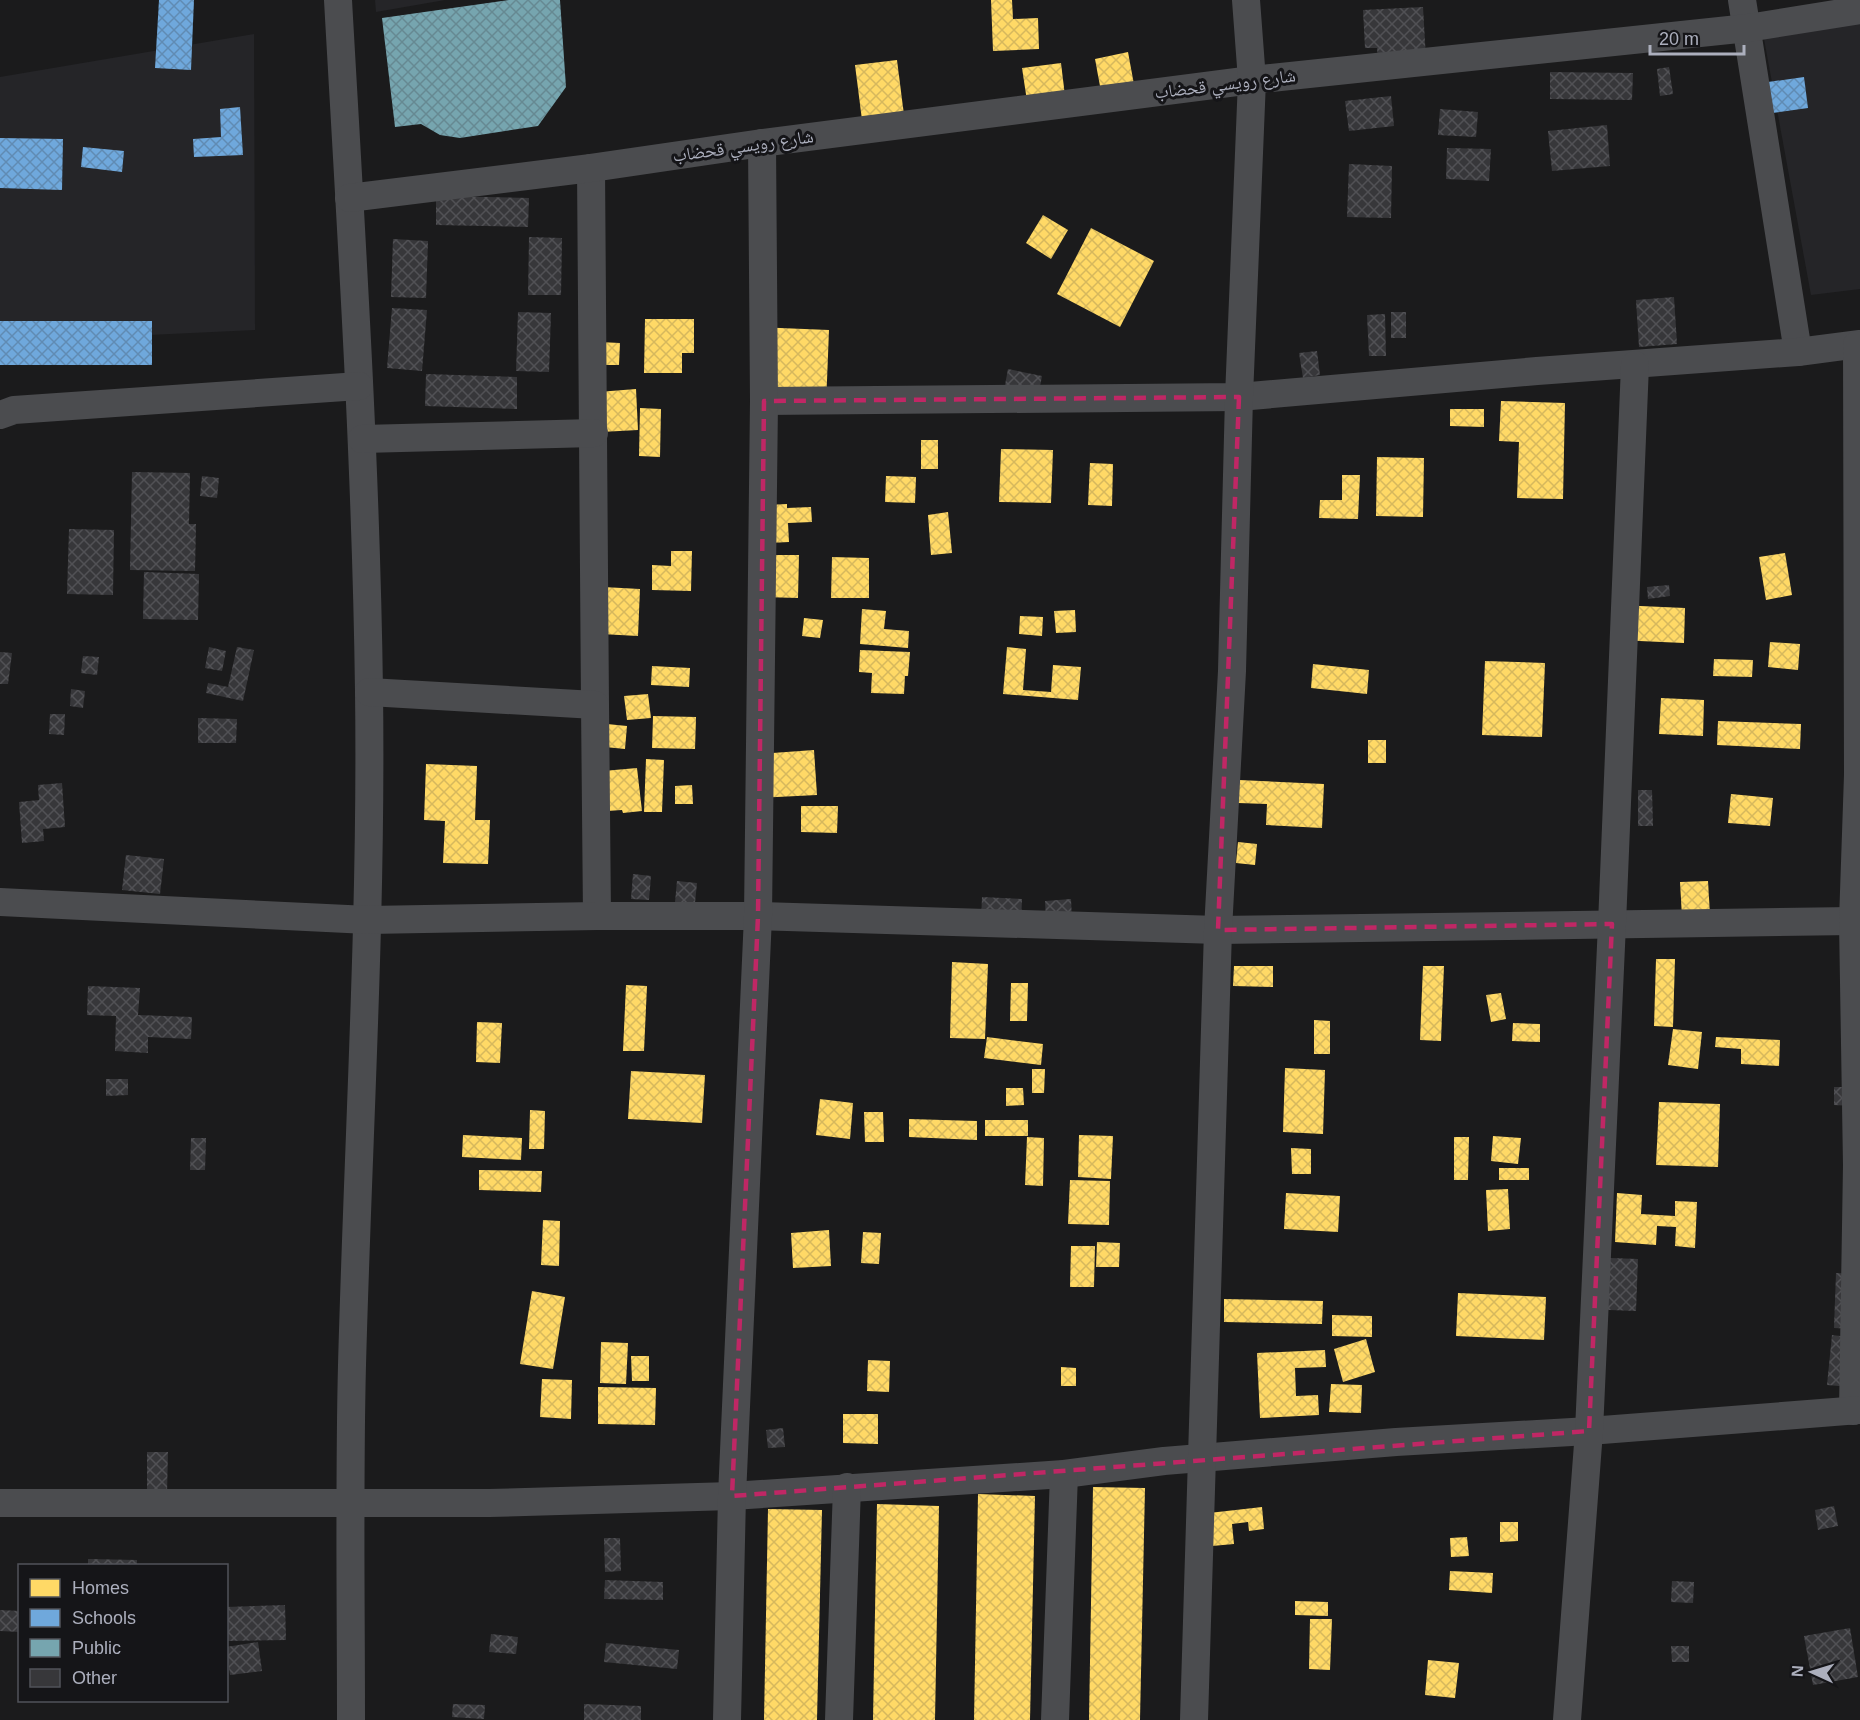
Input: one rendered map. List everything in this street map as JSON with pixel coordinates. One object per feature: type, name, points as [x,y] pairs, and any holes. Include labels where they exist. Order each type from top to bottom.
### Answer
[{"type":"street","points":[[338,0],[362,439],[369,692],[368,920],[352,1356],[351,1720]]},
{"type":"street","points":[[1194,1720],[1218,930],[1232,670],[1239,397],[1252,80],[1246,0]]},
{"type":"street","points":[[1742,0],[1798,352]]},
{"type":"street","name":"شارع رويسي قحضاب","points":[[349,198],[1252,80],[1748,28],[1860,10]]},
{"type":"street","points":[[727,1720],[732,1496],[758,916],[764,401],[762,143]]},
{"type":"street","points":[[591,168],[597,916]]},
{"type":"street","points":[[0,1503],[489,1503],[732,1496],[1064,1474],[1164,1461],[1396,1442],[1589,1431],[1857,1410],[1857,1165],[1853,921],[1858,775],[1858,345],[1798,352],[1537,371],[1239,397],[764,401]]},
{"type":"street","points":[[1566,1720],[1589,1431],[1635,365]]},
{"type":"street","points":[[0,415],[14,410],[359,386]]},
{"type":"street","points":[[362,439],[594,433]]},
{"type":"street","points":[[369,692],[595,705]]},
{"type":"street","points":[[0,902],[368,920],[758,916],[1218,930],[1853,921]]},
{"type":"street","points":[[1055,1720],[1064,1474]]},
{"type":"street","points":[[839,1720],[847,1487]]},
{"type":"highlighted area","points":[[1239,397],[1218,930],[1612,924],[1589,1431],[732,1496],[758,916],[764,401]]},
{"type":"shaded area","points":[[375,0],[445,0],[376,12]]},
{"type":"shaded area","points":[[1860,15],[1860,289],[1811,295],[1762,28]]},
{"type":"shaded area","points":[[254,34],[255,330],[0,342],[0,77]]},
{"type":"building: Homes","points":[[991,0],[1012,0],[1013,19],[1038,18],[1039,49],[993,51]]},
{"type":"building: Homes","points":[[1128,52],[1135,90],[1102,97],[1095,59]]},
{"type":"building: Homes","points":[[897,60],[905,123],[863,128],[855,65]]},
{"type":"building: Homes","points":[[1061,63],[1065,96],[1027,101],[1022,68]]},
{"type":"building: Homes","points":[[1043,215],[1068,230],[1051,259],[1026,243]]},
{"type":"building: Homes","points":[[1091,228],[1154,261],[1120,327],[1057,294]]},
{"type":"building: Homes","points":[[645,319],[694,319],[694,353],[682,353],[682,373],[644,373]]},
{"type":"building: Homes","points":[[759,327],[829,330],[826,406],[755,403]]},
{"type":"building: Homes","points":[[599,342],[620,343],[619,365],[599,365]]},
{"type":"building: Homes","points":[[636,389],[638,430],[601,432],[598,392]]},
{"type":"building: Homes","points":[[1501,401],[1565,403],[1563,499],[1517,498],[1519,442],[1499,441]]},
{"type":"building: Homes","points":[[640,408],[661,409],[660,457],[639,456]]},
{"type":"building: Homes","points":[[1450,409],[1484,409],[1484,427],[1450,426]]},
{"type":"building: Homes","points":[[921,440],[938,440],[938,469],[921,469]]},
{"type":"building: Homes","points":[[1001,449],[1053,450],[1051,503],[999,502]]},
{"type":"building: Homes","points":[[1377,457],[1424,458],[1423,517],[1376,516]]},
{"type":"building: Homes","points":[[1090,463],[1113,464],[1112,506],[1088,505]]},
{"type":"building: Homes","points":[[1342,475],[1360,475],[1358,519],[1319,518],[1320,500],[1342,500]]},
{"type":"building: Homes","points":[[886,476],[916,477],[915,503],[885,502]]},
{"type":"building: Homes","points":[[787,504],[787,508],[811,507],[812,522],[788,523],[789,542],[769,543],[767,505]]},
{"type":"building: Homes","points":[[948,512],[952,553],[931,555],[928,515]]},
{"type":"building: Homes","points":[[671,551],[692,551],[691,591],[652,590],[652,565],[671,566]]},
{"type":"building: Homes","points":[[1785,553],[1792,595],[1766,600],[1759,557]]},
{"type":"building: Homes","points":[[759,555],[799,555],[798,598],[758,597]]},
{"type":"building: Homes","points":[[832,557],[869,558],[869,598],[831,598]]},
{"type":"building: Homes","points":[[585,586],[640,589],[638,636],[582,633]]},
{"type":"building: Homes","points":[[1618,605],[1685,608],[1684,643],[1617,640]]},
{"type":"building: Homes","points":[[862,609],[886,611],[884,629],[909,631],[908,648],[860,644]]},
{"type":"building: Homes","points":[[1075,610],[1076,632],[1056,633],[1054,611]]},
{"type":"building: Homes","points":[[1020,616],[1043,617],[1042,636],[1019,634]]},
{"type":"building: Homes","points":[[804,618],[823,620],[820,638],[802,636]]},
{"type":"building: Homes","points":[[1770,642],[1800,644],[1798,670],[1768,667]]},
{"type":"building: Homes","points":[[1007,647],[1026,649],[1023,690],[1051,692],[1053,665],[1081,667],[1078,700],[1003,694]]},
{"type":"building: Homes","points":[[860,650],[910,652],[904,694],[871,693],[872,673],[859,672]]},
{"type":"building: Homes","points":[[1714,659],[1753,660],[1752,677],[1713,676]]},
{"type":"building: Homes","points":[[1485,661],[1545,663],[1542,737],[1482,735]]},
{"type":"building: Homes","points":[[1313,664],[1369,670],[1367,694],[1311,688]]},
{"type":"building: Homes","points":[[652,666],[690,668],[689,687],[651,685]]},
{"type":"building: Homes","points":[[648,694],[651,718],[627,720],[624,696]]},
{"type":"building: Homes","points":[[1661,698],[1704,700],[1703,736],[1659,734]]},
{"type":"building: Homes","points":[[653,716],[696,717],[695,749],[652,748]]},
{"type":"building: Homes","points":[[1718,721],[1801,724],[1800,749],[1717,745]]},
{"type":"building: Homes","points":[[597,723],[627,726],[625,749],[595,746]]},
{"type":"building: Homes","points":[[1368,740],[1386,740],[1386,763],[1368,763]]},
{"type":"building: Homes","points":[[814,750],[817,795],[759,798],[757,754]]},
{"type":"building: Homes","points":[[646,759],[664,760],[662,812],[644,812]]},
{"type":"building: Homes","points":[[426,764],[477,766],[475,820],[490,820],[488,864],[443,863],[445,821],[424,820]]},
{"type":"building: Homes","points":[[637,768],[642,811],[623,813],[622,810],[607,811],[603,771]]},
{"type":"building: Homes","points":[[1239,780],[1324,784],[1322,828],[1266,825],[1267,804],[1238,803]]},
{"type":"building: Homes","points":[[692,785],[693,804],[675,804],[675,786]]},
{"type":"building: Homes","points":[[1731,794],[1773,798],[1770,826],[1728,823]]},
{"type":"building: Homes","points":[[801,806],[838,806],[837,833],[801,832]]},
{"type":"building: Homes","points":[[1238,842],[1257,844],[1255,865],[1236,863]]},
{"type":"building: Homes","points":[[1708,881],[1710,915],[1682,917],[1680,882]]},
{"type":"building: Homes","points":[[1656,959],[1675,959],[1673,1027],[1654,1026]]},
{"type":"building: Homes","points":[[952,962],[988,964],[985,1039],[950,1038]]},
{"type":"building: Homes","points":[[1234,966],[1273,966],[1273,987],[1233,986]]},
{"type":"building: Homes","points":[[1423,966],[1444,966],[1441,1041],[1420,1040]]},
{"type":"building: Homes","points":[[1011,983],[1028,983],[1027,1021],[1010,1021]]},
{"type":"building: Homes","points":[[626,985],[647,986],[644,1051],[623,1051]]},
{"type":"building: Homes","points":[[1501,993],[1506,1019],[1491,1022],[1486,995]]},
{"type":"building: Homes","points":[[1314,1020],[1330,1021],[1330,1054],[1314,1054]]},
{"type":"building: Homes","points":[[477,1022],[502,1023],[500,1063],[476,1062]]},
{"type":"building: Homes","points":[[1513,1023],[1540,1024],[1540,1042],[1512,1041]]},
{"type":"building: Homes","points":[[1673,1029],[1702,1032],[1698,1069],[1668,1065]]},
{"type":"building: Homes","points":[[987,1037],[1043,1044],[1041,1065],[984,1058]]},
{"type":"building: Homes","points":[[1716,1037],[1780,1040],[1779,1066],[1741,1064],[1741,1049],[1715,1047]]},
{"type":"building: Homes","points":[[1285,1068],[1325,1070],[1323,1134],[1283,1132]]},
{"type":"building: Homes","points":[[1032,1069],[1045,1069],[1044,1093],[1032,1093]]},
{"type":"building: Homes","points":[[631,1071],[705,1075],[702,1123],[628,1119]]},
{"type":"building: Homes","points":[[1006,1088],[1023,1088],[1024,1105],[1006,1106]]},
{"type":"building: Homes","points":[[820,1099],[853,1103],[850,1139],[816,1135]]},
{"type":"building: Homes","points":[[1659,1102],[1720,1104],[1718,1167],[1656,1165]]},
{"type":"building: Homes","points":[[530,1110],[545,1111],[544,1149],[529,1149]]},
{"type":"building: Homes","points":[[864,1112],[883,1112],[884,1142],[865,1142]]},
{"type":"building: Homes","points":[[909,1119],[977,1121],[977,1140],[909,1137]]},
{"type":"building: Homes","points":[[985,1120],[1028,1120],[1028,1136],[985,1136]]},
{"type":"building: Homes","points":[[463,1135],[522,1138],[521,1160],[462,1157]]},
{"type":"building: Homes","points":[[1079,1135],[1113,1136],[1111,1179],[1078,1177]]},
{"type":"building: Homes","points":[[1493,1136],[1521,1138],[1518,1164],[1491,1161]]},
{"type":"building: Homes","points":[[1027,1137],[1044,1138],[1043,1186],[1025,1185]]},
{"type":"building: Homes","points":[[1454,1137],[1469,1137],[1468,1180],[1454,1180]]},
{"type":"building: Homes","points":[[1291,1148],[1311,1149],[1311,1174],[1292,1174]]},
{"type":"building: Homes","points":[[1499,1168],[1529,1168],[1529,1180],[1499,1180]]},
{"type":"building: Homes","points":[[479,1170],[542,1171],[541,1192],[479,1190]]},
{"type":"building: Homes","points":[[1070,1180],[1110,1181],[1109,1225],[1068,1224]]},
{"type":"building: Homes","points":[[1508,1189],[1510,1229],[1488,1231],[1486,1190]]},
{"type":"building: Homes","points":[[1286,1193],[1340,1196],[1338,1232],[1284,1229]]},
{"type":"building: Homes","points":[[1617,1193],[1642,1195],[1641,1214],[1675,1216],[1675,1201],[1697,1202],[1695,1248],[1675,1246],[1676,1227],[1657,1226],[1656,1245],[1615,1242]]},
{"type":"building: Homes","points":[[543,1220],[560,1221],[559,1266],[541,1265]]},
{"type":"building: Homes","points":[[829,1230],[831,1266],[793,1268],[791,1233]]},
{"type":"building: Homes","points":[[863,1232],[881,1233],[879,1264],[861,1263]]},
{"type":"building: Homes","points":[[1097,1242],[1120,1243],[1119,1267],[1096,1267]]},
{"type":"building: Homes","points":[[1071,1246],[1095,1246],[1094,1287],[1070,1287]]},
{"type":"building: Homes","points":[[532,1291],[565,1297],[553,1369],[520,1364]]},
{"type":"building: Homes","points":[[1458,1293],[1546,1297],[1544,1340],[1456,1336]]},
{"type":"building: Homes","points":[[1224,1299],[1323,1301],[1322,1324],[1224,1322]]},
{"type":"building: Homes","points":[[1332,1315],[1372,1316],[1372,1337],[1332,1336]]},
{"type":"building: Homes","points":[[1366,1339],[1375,1372],[1343,1382],[1334,1349]]},
{"type":"building: Homes","points":[[601,1342],[628,1343],[626,1384],[600,1383]]},
{"type":"building: Homes","points":[[1325,1350],[1326,1367],[1295,1368],[1296,1396],[1318,1395],[1319,1415],[1260,1418],[1257,1353]]},
{"type":"building: Homes","points":[[631,1356],[649,1356],[649,1381],[632,1381]]},
{"type":"building: Homes","points":[[868,1360],[890,1361],[889,1392],[867,1391]]},
{"type":"building: Homes","points":[[1061,1367],[1076,1368],[1076,1386],[1061,1386]]},
{"type":"building: Homes","points":[[542,1379],[572,1380],[571,1419],[540,1417]]},
{"type":"building: Homes","points":[[1331,1384],[1362,1385],[1361,1413],[1329,1412]]},
{"type":"building: Homes","points":[[598,1387],[656,1388],[655,1425],[598,1424]]},
{"type":"building: Homes","points":[[843,1414],[878,1414],[878,1444],[843,1443]]},
{"type":"building: Homes","points":[[1093,1487],[1145,1488],[1140,1720],[1089,1720]]},
{"type":"building: Homes","points":[[978,1494],[1035,1496],[1030,1720],[974,1720]]},
{"type":"building: Homes","points":[[877,1504],[939,1506],[935,1720],[873,1720]]},
{"type":"building: Homes","points":[[1262,1507],[1264,1529],[1249,1531],[1248,1522],[1232,1524],[1234,1544],[1212,1546],[1209,1513]]},
{"type":"building: Homes","points":[[768,1509],[822,1510],[817,1720],[764,1720]]},
{"type":"building: Homes","points":[[1500,1522],[1518,1522],[1518,1541],[1500,1542]]},
{"type":"building: Homes","points":[[1467,1537],[1469,1556],[1451,1557],[1450,1538]]},
{"type":"building: Homes","points":[[1450,1571],[1493,1573],[1492,1593],[1449,1590]]},
{"type":"building: Homes","points":[[1295,1601],[1328,1602],[1328,1616],[1295,1615]]},
{"type":"building: Homes","points":[[1310,1619],[1332,1619],[1330,1670],[1309,1669]]},
{"type":"building: Homes","points":[[1428,1660],[1459,1663],[1455,1698],[1425,1695]]},
{"type":"building: Schools","points":[[159,0],[194,0],[191,70],[155,68]]},
{"type":"building: Schools","points":[[1804,77],[1808,108],[1765,114],[1761,83]]},
{"type":"building: Schools","points":[[240,107],[243,155],[194,157],[193,139],[221,137],[220,109]]},
{"type":"building: Schools","points":[[0,138],[63,139],[62,190],[0,188]]},
{"type":"building: Schools","points":[[83,147],[124,151],[122,172],[81,167]]},
{"type":"building: Schools","points":[[0,321],[152,321],[152,365],[0,365]]},
{"type":"building: Public","points":[[509,0],[560,0],[566,87],[538,126],[460,138],[440,135],[421,124],[395,127],[382,18]]},
{"type":"building: Other","points":[[1423,7],[1426,59],[1378,62],[1377,48],[1365,48],[1363,10]]},
{"type":"building: Other","points":[[1669,67],[1673,94],[1660,96],[1657,69]]},
{"type":"building: Other","points":[[1550,72],[1633,73],[1632,100],[1550,99]]},
{"type":"building: Other","points":[[1391,96],[1394,126],[1349,131],[1345,101]]},
{"type":"building: Other","points":[[1440,109],[1478,112],[1476,137],[1438,135]]},
{"type":"building: Other","points":[[1607,125],[1610,166],[1552,171],[1548,131]]},
{"type":"building: Other","points":[[1447,148],[1491,149],[1489,181],[1446,179]]},
{"type":"building: Other","points":[[1349,164],[1392,166],[1391,218],[1347,217]]},
{"type":"building: Other","points":[[436,196],[529,198],[528,227],[436,225]]},
{"type":"building: Other","points":[[529,237],[562,238],[561,295],[528,295]]},
{"type":"building: Other","points":[[393,239],[428,241],[426,298],[391,297]]},
{"type":"building: Other","points":[[1674,297],[1677,344],[1639,347],[1636,300]]},
{"type":"building: Other","points":[[392,308],[427,310],[422,371],[387,368]]},
{"type":"building: Other","points":[[518,312],[551,313],[549,372],[516,371]]},
{"type":"building: Other","points":[[1391,312],[1406,312],[1406,338],[1391,338]]},
{"type":"building: Other","points":[[1385,314],[1386,356],[1369,356],[1367,315]]},
{"type":"building: Other","points":[[1317,351],[1320,375],[1303,378],[1299,353]]},
{"type":"building: Other","points":[[1008,369],[1042,376],[1039,392],[1005,385]]},
{"type":"building: Other","points":[[426,374],[517,377],[517,409],[425,406]]},
{"type":"building: Other","points":[[132,472],[190,473],[189,524],[196,524],[195,571],[130,570]]},
{"type":"building: Other","points":[[202,476],[219,478],[217,498],[200,496]]},
{"type":"building: Other","points":[[69,529],[114,530],[113,595],[67,594]]},
{"type":"building: Other","points":[[144,572],[199,574],[198,620],[143,619]]},
{"type":"building: Other","points":[[1669,585],[1670,596],[1648,599],[1647,587]]},
{"type":"building: Other","points":[[209,647],[226,651],[222,671],[205,668]]},
{"type":"building: Other","points":[[237,647],[254,650],[243,701],[206,693],[208,683],[228,687]]},
{"type":"building: Other","points":[[0,652],[12,653],[8,684],[0,684]]},
{"type":"building: Other","points":[[83,656],[99,657],[97,675],[81,673]]},
{"type":"building: Other","points":[[71,689],[85,691],[83,708],[70,706]]},
{"type":"building: Other","points":[[50,714],[65,714],[64,735],[49,734]]},
{"type":"building: Other","points":[[198,718],[237,719],[236,743],[198,743]]},
{"type":"building: Other","points":[[62,783],[65,827],[43,829],[44,841],[22,843],[19,802],[39,800],[38,785]]},
{"type":"building: Other","points":[[1638,790],[1652,790],[1653,826],[1638,826]]},
{"type":"building: Other","points":[[126,855],[164,859],[160,894],[122,890]]},
{"type":"building: Other","points":[[633,874],[651,876],[649,900],[631,899]]},
{"type":"building: Other","points":[[677,881],[697,883],[695,903],[675,902]]},
{"type":"building: Other","points":[[982,897],[1022,899],[1021,923],[981,921]]},
{"type":"building: Other","points":[[1071,899],[1072,920],[1046,922],[1045,901]]},
{"type":"building: Other","points":[[88,986],[140,988],[138,1015],[192,1017],[191,1039],[148,1037],[148,1053],[115,1051],[116,1016],[87,1015]]},
{"type":"building: Other","points":[[106,1079],[128,1079],[128,1095],[106,1096]]},
{"type":"building: Other","points":[[1834,1087],[1854,1087],[1853,1106],[1834,1105]]},
{"type":"building: Other","points":[[191,1138],[206,1138],[205,1170],[190,1170]]},
{"type":"building: Other","points":[[1584,1257],[1638,1259],[1636,1311],[1583,1309]]},
{"type":"building: Other","points":[[1836,1273],[1858,1274],[1856,1329],[1834,1328]]},
{"type":"building: Other","points":[[1832,1335],[1856,1338],[1851,1387],[1827,1385]]},
{"type":"building: Other","points":[[783,1428],[785,1447],[768,1448],[766,1430]]},
{"type":"building: Other","points":[[147,1452],[168,1452],[167,1494],[147,1494]]},
{"type":"building: Other","points":[[1834,1506],[1838,1526],[1818,1530],[1815,1510]]},
{"type":"building: Other","points":[[604,1538],[620,1538],[621,1571],[605,1572]]},
{"type":"building: Other","points":[[88,1559],[137,1560],[137,1564],[88,1564]]},
{"type":"building: Other","points":[[605,1580],[663,1582],[663,1600],[604,1599]]},
{"type":"building: Other","points":[[1672,1581],[1694,1582],[1693,1603],[1671,1602]]},
{"type":"building: Other","points":[[285,1605],[286,1640],[228,1641],[228,1607]]},
{"type":"building: Other","points":[[0,1610],[18,1611],[18,1632],[0,1631]]},
{"type":"building: Other","points":[[1850,1628],[1858,1677],[1813,1685],[1804,1636]]},
{"type":"building: Other","points":[[491,1634],[518,1637],[516,1654],[489,1652]]},
{"type":"building: Other","points":[[258,1642],[262,1671],[230,1675],[228,1647]]},
{"type":"building: Other","points":[[606,1643],[679,1650],[677,1669],[604,1662]]},
{"type":"building: Other","points":[[1671,1646],[1689,1646],[1689,1662],[1672,1662]]},
{"type":"building: Other","points":[[453,1704],[485,1705],[484,1719],[452,1717]]},
{"type":"building: Other","points":[[584,1704],[641,1706],[641,1720],[584,1720]]}]
